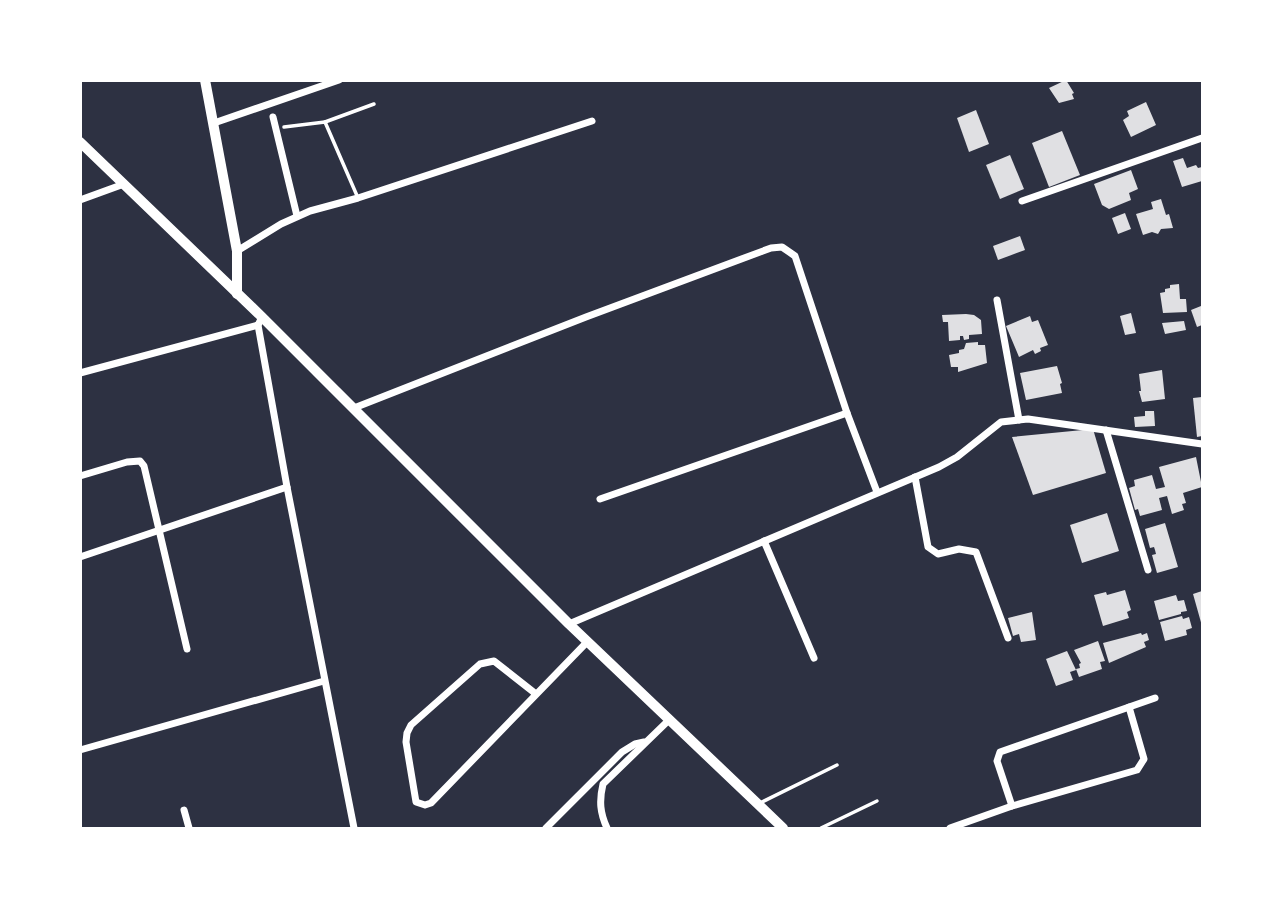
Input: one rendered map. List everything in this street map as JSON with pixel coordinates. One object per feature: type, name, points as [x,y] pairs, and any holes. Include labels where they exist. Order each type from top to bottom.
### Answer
[{"type":"main road","points":[[205,80],[237,251],[237,294]]},
{"type":"main road","points":[[80,142],[237,294],[260,321],[354,408],[569,624],[783,828]]},
{"type":"street","points":[[214,123],[339,80]]},
{"type":"street","points":[[273,117],[297,216]]},
{"type":"street","points":[[237,251],[297,216],[592,121]]},
{"type":"street","points":[[1022,201],[1202,138]]},
{"type":"street","points":[[80,200],[124,184]]},
{"type":"street","points":[[354,408],[586,317],[771,248],[782,247],[795,256],[846,414],[877,492]]},
{"type":"street","points":[[996,300],[1019,419]]},
{"type":"street","points":[[80,373],[260,321],[286,487],[353,828]]},
{"type":"street","points":[[600,499],[846,414]]},
{"type":"street","points":[[569,624],[915,477],[957,457],[1001,422],[1019,419],[1202,444]]},
{"type":"street","points":[[1106,430],[1149,570]]},
{"type":"street","points":[[80,476],[127,462],[140,461],[144,466],[187,649]]},
{"type":"street","points":[[915,477],[928,547],[937,554],[959,549],[976,552],[1008,638]]},
{"type":"street","points":[[80,557],[286,487]]},
{"type":"street","points":[[764,541],[814,658]]},
{"type":"street","points":[[536,694],[494,661],[480,664],[411,725],[406,742],[416,802],[425,805],[431,803],[588,641]]},
{"type":"street","points":[[80,750],[324,681]]},
{"type":"street","points":[[1012,806],[997,761],[1000,752],[1155,698]]},
{"type":"street","points":[[950,828],[1012,806],[1137,770],[1144,759],[1129,707]]},
{"type":"street","points":[[607,828],[600,806],[603,784],[670,719]]},
{"type":"street","points":[[546,828],[622,752],[635,744],[645,742]]},
{"type":"street","points":[[184,810],[189,828]]},
{"type":"lane","points":[[284,127],[325,122],[374,104]]},
{"type":"lane","points":[[325,122],[358,198]]},
{"type":"lane","points":[[758,804],[836,765]]},
{"type":"lane","points":[[821,828],[877,801]]},
{"type":"building","points":[[1066,80],[1074,93],[1074,99],[1059,103],[1049,88]]},
{"type":"building","points":[[1146,102],[1156,125],[1131,137],[1123,120],[1129,116],[1127,111]]},
{"type":"building","points":[[976,110],[989,144],[969,152],[957,118]]},
{"type":"building","points":[[1062,131],[1080,175],[1049,187],[1032,143]]},
{"type":"building","points":[[1010,155],[1024,189],[1000,199],[986,165]]},
{"type":"building","points":[[1183,158],[1187,168],[1196,165],[1198,168],[1202,167],[1202,181],[1182,187],[1173,161]]},
{"type":"building","points":[[1131,170],[1138,189],[1129,193],[1131,200],[1109,209],[1102,205],[1094,184]]},
{"type":"building","points":[[1161,199],[1173,228],[1161,229],[1158,234],[1152,232],[1143,235],[1136,214],[1153,209],[1151,202]]},
{"type":"building","points":[[1125,213],[1131,229],[1118,234],[1112,218]]},
{"type":"building","points":[[1020,236],[1025,250],[998,260],[993,246]]},
{"type":"building","points":[[1179,284],[1180,299],[1186,299],[1187,312],[1163,313],[1160,293],[1170,288],[1170,285]]},
{"type":"building","points":[[1201,306],[1202,325],[1197,327],[1191,310]]},
{"type":"building","points":[[1131,313],[1136,333],[1125,335],[1120,316]]},
{"type":"building","points":[[966,314],[981,320],[982,334],[969,335],[969,339],[964,340],[963,336],[960,336],[960,340],[949,341],[948,322],[943,322],[942,315]]},
{"type":"building","points":[[1030,316],[1032,322],[1038,320],[1048,345],[1035,354],[1033,350],[1019,357],[1006,326]]},
{"type":"building","points":[[1184,321],[1186,330],[1165,334],[1162,323]]},
{"type":"building","points":[[978,342],[978,345],[985,345],[987,363],[958,372],[958,367],[951,367],[949,355],[959,353],[966,343]]},
{"type":"building","points":[[1057,366],[1062,393],[1026,400],[1020,373]]},
{"type":"building","points":[[1162,370],[1165,399],[1142,402],[1139,374]]},
{"type":"building","points":[[1202,397],[1202,436],[1197,437],[1193,398]]},
{"type":"building","points":[[1145,411],[1154,411],[1155,426],[1135,427],[1134,417],[1145,416]]},
{"type":"building","points":[[1093,429],[1106,473],[1033,495],[1012,437]]},
{"type":"building","points":[[1196,457],[1202,487],[1183,493],[1186,503],[1182,504],[1184,510],[1172,514],[1167,496],[1159,498],[1162,510],[1140,516],[1138,509],[1135,510],[1129,488],[1135,486],[1134,480],[1152,475],[1156,489],[1165,487],[1159,467]]},
{"type":"building","points":[[1107,513],[1119,551],[1082,563],[1070,525]]},
{"type":"building","points":[[1165,523],[1178,567],[1157,573],[1152,555],[1156,554],[1155,550],[1154,547],[1150,548],[1145,529]]},
{"type":"building","points":[[1125,590],[1131,610],[1127,612],[1129,618],[1103,626],[1094,595]]},
{"type":"building","points":[[1202,591],[1202,626],[1193,594]]},
{"type":"building","points":[[1176,595],[1178,601],[1184,600],[1187,611],[1159,620],[1154,601]]},
{"type":"building","points":[[1032,612],[1036,640],[1021,642],[1019,634],[1013,636],[1008,618]]},
{"type":"building","points":[[1182,616],[1183,619],[1189,617],[1192,628],[1186,630],[1187,635],[1165,641],[1160,622]]},
{"type":"building","points":[[1147,633],[1149,640],[1144,642],[1146,647],[1109,663],[1103,643]]},
{"type":"building","points":[[1098,641],[1105,661],[1100,662],[1102,669],[1079,677],[1076,669],[1080,668],[1081,663],[1074,650]]},
{"type":"building","points":[[1067,651],[1076,670],[1070,672],[1073,680],[1056,686],[1046,659]]}]
